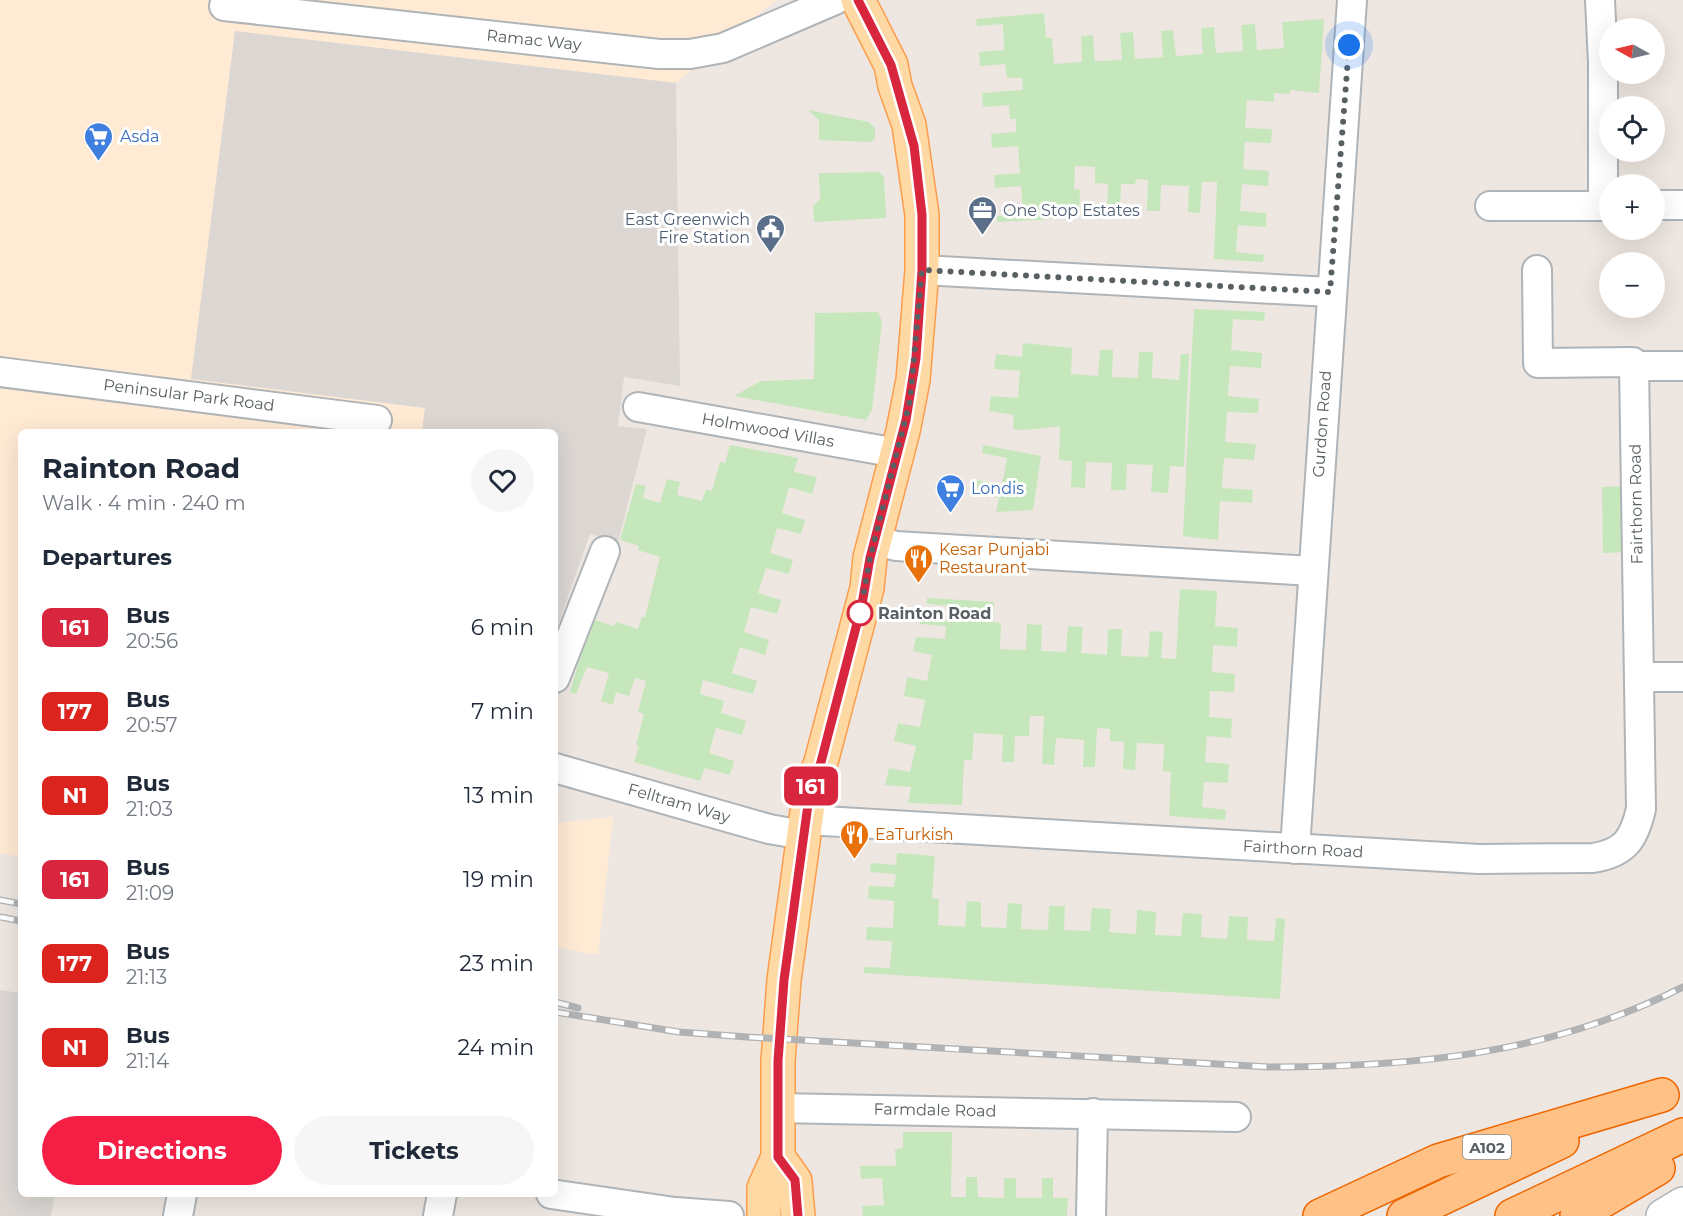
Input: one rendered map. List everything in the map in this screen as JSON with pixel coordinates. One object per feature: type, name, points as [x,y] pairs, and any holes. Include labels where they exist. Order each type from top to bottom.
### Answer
[{"type":"highway","name":"A102","points":[[1320,1216],[1438,1161],[1672,1090]]},
{"type":"highway","name":"A102","points":[[1404,1216],[1672,1090]]},
{"type":"highway","points":[[1512,1216],[1683,1135]]},
{"type":"highway","points":[[1577,1216],[1683,1153]]},
{"type":"main road","points":[[764,1216],[764,1188],[778,1157],[777,1108],[784,980],[810,790],[821,762],[867,588],[874,540],[913,380],[922,270],[922,215],[914,146],[891,65],[858,0]]},
{"type":"main road","points":[[778,1157],[795,1180],[798,1216]]},
{"type":"street","name":"Ramac Way","points":[[224,6],[648,53],[680,54],[723,48],[835,0]]},
{"type":"street","name":"Gurdon Road","points":[[1295,849],[1330,292],[1352,0]]},
{"type":"street","points":[[1600,0],[1605,174]]},
{"type":"street","points":[[1665,205],[1683,205]]},
{"type":"street","points":[[1490,206],[1599,206]]},
{"type":"street","points":[[922,270],[1330,292]]},
{"type":"street","points":[[1538,270],[1538,363],[1633,362],[1634,366],[1683,366]]},
{"type":"street","name":"Fairthorn Road","points":[[805,828],[1479,859],[1593,858],[1610,855],[1624,846],[1636,830],[1641,809],[1634,366]]},
{"type":"street","name":"Peninsular Park Road","points":[[0,372],[377,420]]},
{"type":"street","name":"Holmwood Villas","points":[[638,407],[897,453]]},
{"type":"street","points":[[874,540],[896,546],[1312,571]]},
{"type":"street","points":[[558,670],[605,551]]},
{"type":"street","points":[[1639,677],[1683,676]]},
{"type":"street","name":"Felltram Way","points":[[558,769],[769,829],[805,828]]},
{"type":"street","name":"Farmdale Road","points":[[777,1108],[1236,1117]]},
{"type":"street","points":[[1091,1216],[1093,1113]]},
{"type":"street","points":[[558,1195],[675,1212],[729,1216]]},
{"type":"street","points":[[178,1216],[181,1197]]},
{"type":"street","points":[[438,1216],[441,1197]]},
{"type":"shaded area","points":[[0,0],[776,0],[676,83],[235,31],[191,379],[425,408],[422,429],[18,429],[18,856],[0,853]]},
{"type":"shaded area","points":[[235,31],[676,83],[680,386],[624,377],[618,426],[647,429],[618,542],[590,534],[558,625],[558,429],[422,429],[425,408],[191,379]]},
{"type":"shaded area","points":[[613,817],[598,955],[558,948],[558,823]]},
{"type":"shaded area","points":[[0,990],[18,993],[18,1197],[54,1197],[51,1216],[0,1216]]},
{"type":"green space","points":[[1044,13],[1046,38],[1052,38],[1054,64],[1082,62],[1081,36],[1093,35],[1095,61],[1122,60],[1120,33],[1133,32],[1135,59],[1163,57],[1161,31],[1173,30],[1176,56],[1203,54],[1201,28],[1214,27],[1216,53],[1243,51],[1241,25],[1255,24],[1257,50],[1284,48],[1282,22],[1324,19],[1319,93],[1290,90],[1290,94],[1274,93],[1274,102],[1247,100],[1245,128],[1272,129],[1271,143],[1245,142],[1243,169],[1269,171],[1268,186],[1242,184],[1240,211],[1266,213],[1266,227],[1238,225],[1236,252],[1264,255],[1263,262],[1214,259],[1217,182],[1202,182],[1200,213],[1188,212],[1189,186],[1161,185],[1160,211],[1147,211],[1148,180],[1136,179],[1135,184],[1121,184],[1120,210],[1107,209],[1108,184],[1095,183],[1095,167],[1075,166],[1074,189],[1080,190],[1079,208],[1071,208],[1071,218],[997,222],[997,216],[1023,213],[1021,186],[995,188],[994,175],[1020,173],[1018,146],[992,148],[991,134],[1016,132],[1016,119],[1010,119],[1009,105],[983,107],[982,93],[1023,90],[1022,78],[1007,78],[1005,64],[980,66],[979,52],[1004,50],[1003,24],[977,26],[976,19]]},
{"type":"green space","points":[[808,110],[869,122],[875,128],[875,139],[869,142],[819,140],[819,120]]},
{"type":"green space","points":[[879,172],[884,177],[886,218],[814,222],[813,206],[820,199],[819,173]]},
{"type":"green space","points":[[1194,309],[1265,312],[1264,321],[1233,319],[1231,350],[1262,353],[1261,368],[1230,366],[1228,396],[1259,399],[1258,413],[1227,412],[1225,442],[1256,444],[1254,460],[1224,458],[1222,488],[1253,490],[1252,503],[1220,501],[1218,540],[1183,536]]},
{"type":"green space","points":[[878,312],[882,321],[872,410],[866,420],[734,396],[761,381],[814,379],[815,313]]},
{"type":"green space","points":[[1023,343],[1072,348],[1071,374],[1098,376],[1100,350],[1113,350],[1112,377],[1138,378],[1139,352],[1153,352],[1152,378],[1179,380],[1181,354],[1189,354],[1184,467],[1170,466],[1168,493],[1151,492],[1153,465],[1127,464],[1126,490],[1111,490],[1112,463],[1086,462],[1085,488],[1071,487],[1072,461],[1059,460],[1060,427],[1013,429],[1014,415],[989,411],[991,396],[1018,398],[1020,371],[994,369],[996,354],[1022,357]]},
{"type":"green space","points":[[730,445],[798,458],[794,472],[817,477],[812,494],[789,487],[782,513],[805,520],[801,534],[777,528],[770,553],[793,560],[789,574],[766,568],[758,593],[781,600],[777,614],[751,607],[744,632],[769,640],[765,655],[740,647],[732,673],[757,681],[753,694],[703,680],[700,694],[724,701],[721,713],[746,721],[742,735],[716,728],[709,753],[734,761],[730,775],[705,768],[700,781],[634,762],[644,714],[638,712],[646,681],[635,678],[629,696],[616,692],[613,705],[601,701],[609,673],[587,667],[576,694],[570,692],[591,619],[614,626],[616,622],[638,629],[642,617],[645,617],[660,557],[638,550],[639,546],[620,540],[636,484],[646,486],[643,498],[660,503],[667,479],[680,482],[677,495],[702,501],[706,489],[712,491],[720,462],[725,463]]},
{"type":"green space","points":[[983,445],[1041,456],[1033,510],[996,512],[999,498],[974,493],[977,480],[1002,485],[1007,458],[982,453]]},
{"type":"green space","points":[[1631,486],[1632,552],[1603,553],[1602,487]]},
{"type":"green space","points":[[1180,589],[1217,591],[1215,626],[1238,628],[1237,647],[1213,645],[1212,672],[1235,674],[1234,692],[1210,691],[1209,717],[1232,719],[1231,738],[1207,736],[1205,762],[1229,764],[1228,783],[1204,782],[1202,807],[1226,810],[1225,820],[1169,816],[1171,772],[1163,771],[1164,744],[1137,743],[1135,770],[1123,769],[1124,742],[1110,741],[1110,729],[1097,728],[1095,767],[1083,767],[1084,740],[1056,738],[1054,765],[1042,764],[1044,716],[1030,716],[1029,736],[1015,736],[1014,762],[1002,762],[1003,735],[974,733],[972,760],[964,760],[962,805],[908,803],[911,787],[885,785],[889,768],[910,772],[916,746],[894,741],[898,723],[920,727],[925,700],[904,696],[907,677],[927,681],[932,655],[913,651],[916,637],[945,639],[946,626],[920,624],[920,617],[952,619],[953,606],[927,604],[927,598],[994,602],[993,622],[1001,623],[1000,649],[1026,650],[1027,624],[1042,625],[1041,651],[1066,652],[1068,626],[1083,627],[1081,653],[1107,655],[1108,629],[1122,629],[1121,656],[1148,657],[1150,631],[1163,632],[1161,658],[1176,659]]},
{"type":"green space","points":[[897,853],[935,856],[932,898],[939,899],[938,925],[965,927],[967,901],[981,902],[981,927],[1006,928],[1008,903],[1022,904],[1021,929],[1048,930],[1049,906],[1065,906],[1064,930],[1090,931],[1092,908],[1111,909],[1109,932],[1136,934],[1137,910],[1156,912],[1155,935],[1181,936],[1183,913],[1202,914],[1201,937],[1227,939],[1229,916],[1248,917],[1247,940],[1274,941],[1276,918],[1285,919],[1280,999],[864,973],[864,967],[890,968],[892,941],[866,940],[867,927],[893,928],[894,901],[868,899],[869,886],[894,887],[896,874],[870,872],[871,863],[896,865]]},
{"type":"green space","points":[[903,1132],[952,1132],[951,1197],[966,1197],[966,1177],[977,1177],[978,1197],[1004,1198],[1004,1178],[1016,1178],[1016,1198],[1042,1198],[1042,1178],[1053,1178],[1053,1198],[1068,1198],[1067,1216],[863,1216],[862,1206],[884,1205],[882,1178],[861,1179],[860,1166],[896,1166],[895,1149],[903,1148]]},
{"type":"railway","points":[[0,900],[18,903]]},
{"type":"railway","points":[[0,917],[18,920]]},
{"type":"railway","points":[[558,1012],[679,1032],[747,1037],[1269,1067],[1323,1066],[1429,1059],[1532,1042],[1583,1028],[1633,1010],[1683,987]]},
{"type":"railway","points":[[558,1003],[578,1008]]},
{"type":"bus line","name":"161","points":[[798,1216],[795,1180],[778,1157],[778,1061],[784,980],[810,790],[821,762],[867,588],[870,558],[910,401],[916,358],[922,270],[922,215],[914,146],[895,86],[891,65],[858,0]]},
{"type":"place","name":"Asda","points":[[99,162]]},
{"type":"place","name":"One Stop Estates","points":[[982,236]]},
{"type":"place","name":"East Greenwich Fire Station","points":[[771,254]]},
{"type":"place","name":"Londis","points":[[950,514]]},
{"type":"place","name":"Kesar Punjabi Restaurant","points":[[918,584]]},
{"type":"place","name":"Rainton Road","points":[[860,613]]},
{"type":"place","name":"EaTurkish","points":[[854,860]]},
{"type":"route","points":[[860,613],[867,588],[870,558],[910,401],[916,358],[922,270],[1330,292],[1349,45]]}]
